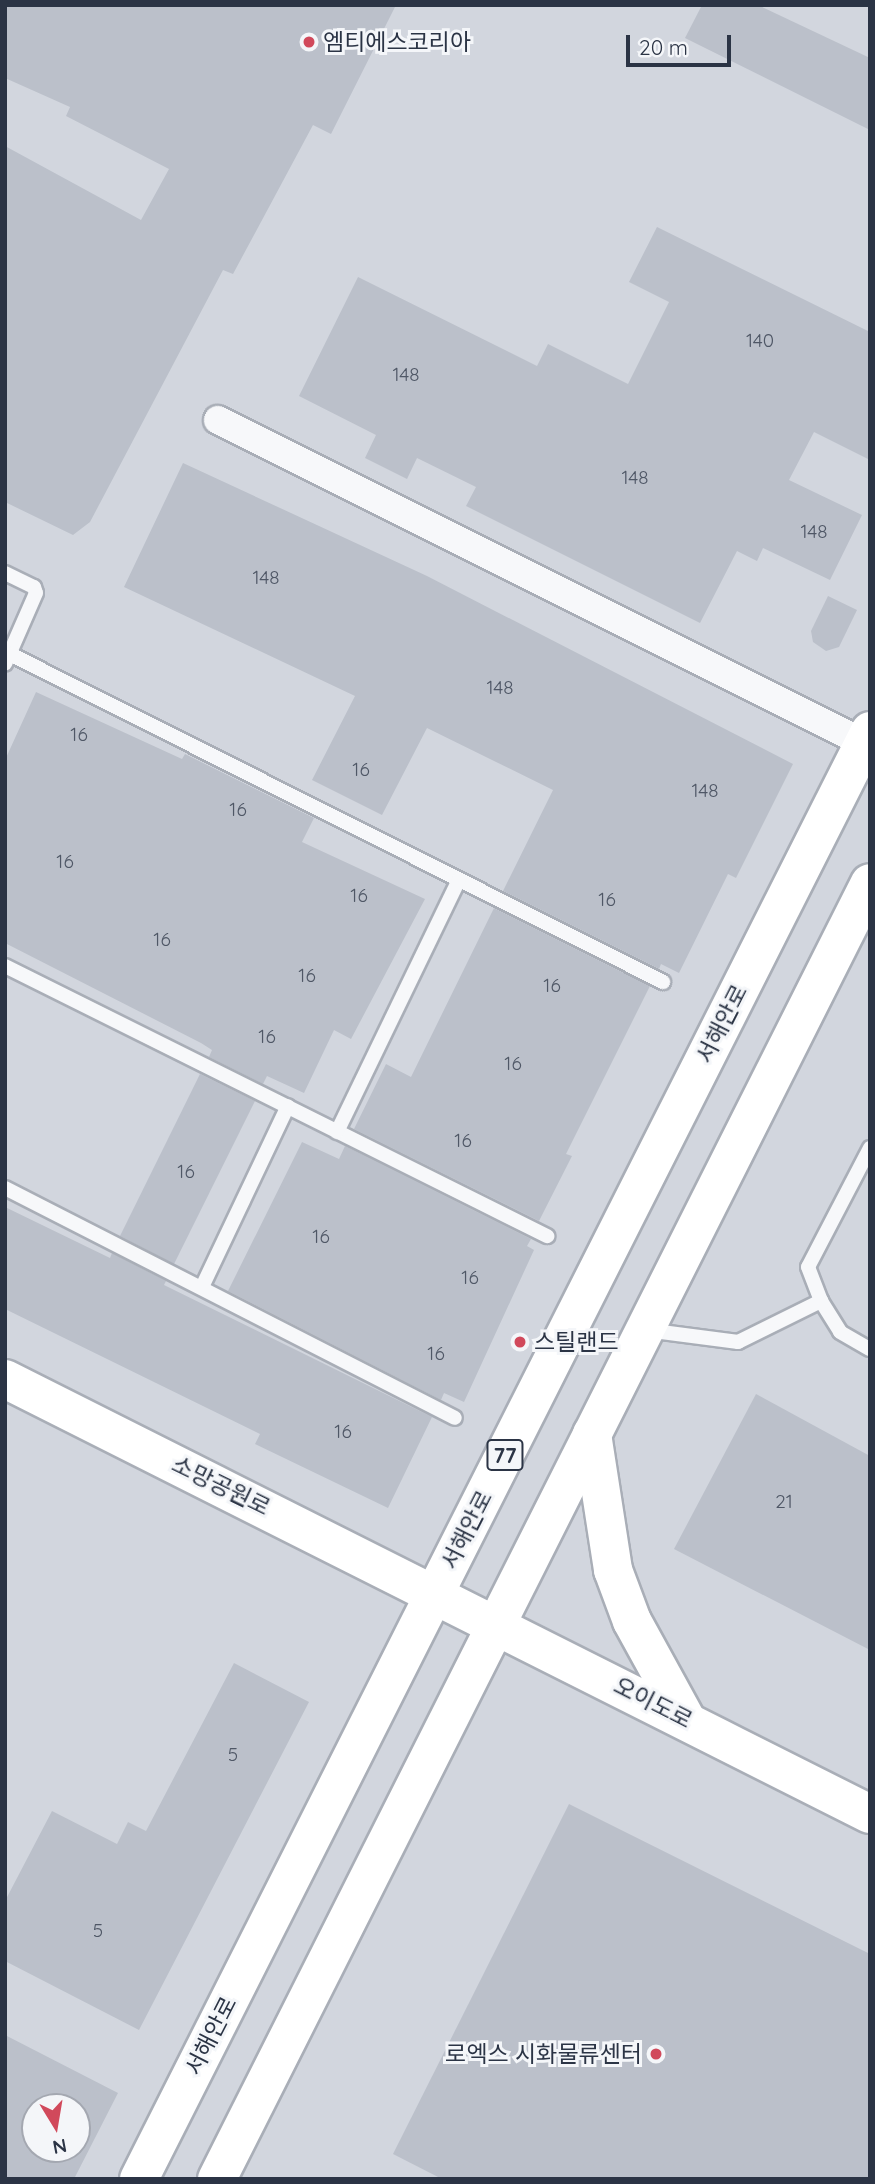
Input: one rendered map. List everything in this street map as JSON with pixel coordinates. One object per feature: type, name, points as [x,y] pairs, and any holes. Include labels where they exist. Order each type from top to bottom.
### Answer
[{"type":"main road","name":"서해안로","points":[[139,2179],[867,737]]},
{"type":"main road","points":[[217,2179],[870,883]]},
{"type":"main road","name":"소망공원로","points":[[5,1379],[436,1592]]},
{"type":"main road","points":[[592,1434],[613,1570],[632,1621],[687,1721]]},
{"type":"main road","name":"오이도로","points":[[436,1592],[870,1814]]},
{"type":"street","points":[[218,420],[867,737]]},
{"type":"lane","points":[[5,573],[34,587],[36,593],[8,659],[663,982]]},
{"type":"lane","points":[[337,1132],[459,880]]},
{"type":"lane","points":[[5,966],[547,1236]]},
{"type":"lane","points":[[202,1287],[288,1107]]},
{"type":"lane","points":[[870,1148],[808,1267],[821,1301],[840,1332],[870,1349]]},
{"type":"lane","points":[[5,1188],[455,1419]]},
{"type":"lane","points":[[645,1330],[738,1342],[821,1301]]},
{"type":"shaded area","points":[[5,5],[870,5],[870,2179],[5,2179]]},
{"type":"building","points":[[5,5],[396,5],[331,134],[313,125],[233,274],[223,270],[90,522],[73,535],[5,502],[5,146],[141,220],[169,169],[66,116],[70,107],[5,78]]},
{"type":"building","points":[[702,5],[758,5],[870,58],[870,130],[685,38]]},
{"type":"building","points":[[657,227],[870,332],[870,460],[814,432],[789,480],[862,515],[830,580],[763,548],[757,561],[737,551],[700,623],[466,506],[476,487],[417,458],[407,479],[365,458],[376,435],[299,396],[358,277],[537,366],[548,344],[628,384],[669,302],[629,282]]},
{"type":"building","points":[[183,463],[427,576],[793,764],[736,878],[728,874],[679,973],[661,964],[659,969],[503,891],[553,790],[427,728],[382,815],[312,780],[355,696],[124,587]]},
{"type":"building","points":[[828,596],[857,610],[839,647],[826,651],[813,642],[811,631]]},
{"type":"building","points":[[36,692],[182,759],[185,754],[314,818],[302,842],[425,899],[351,1039],[334,1030],[304,1093],[267,1076],[263,1084],[209,1057],[212,1050],[201,1043],[5,943],[5,760]]},
{"type":"building","points":[[494,908],[650,986],[566,1154],[572,1156],[539,1221],[354,1129],[386,1064],[411,1077]]},
{"type":"building","points":[[200,1074],[255,1101],[174,1264],[120,1236]]},
{"type":"building","points":[[302,1142],[339,1159],[345,1146],[531,1239],[527,1246],[534,1250],[464,1402],[444,1393],[441,1400],[228,1291]]},
{"type":"building","points":[[5,1207],[110,1258],[112,1253],[166,1281],[164,1285],[432,1417],[388,1508],[255,1444],[260,1434],[5,1309]]},
{"type":"building","points":[[756,1394],[870,1456],[870,1650],[674,1549]]},
{"type":"building","points":[[234,1663],[309,1702],[139,2030],[5,1961],[5,1901],[52,1811],[117,1844],[128,1822],[146,1831]]},
{"type":"building","name":"로엑스 시화물류센터","points":[[569,1804],[870,1954],[870,2179],[442,2179],[393,2154]]},
{"type":"building","points":[[5,2035],[118,2093],[91,2146],[91,2093],[21,2093],[21,2163],[82,2163],[74,2179],[5,2179]]},
{"type":"place","name":"엠티에스코리아","points":[[309,42]]},
{"type":"place","name":"스틸랜드","points":[[520,1342]]},
{"type":"place","name":"로엑스 시화물류센터","points":[[656,2054]]}]
